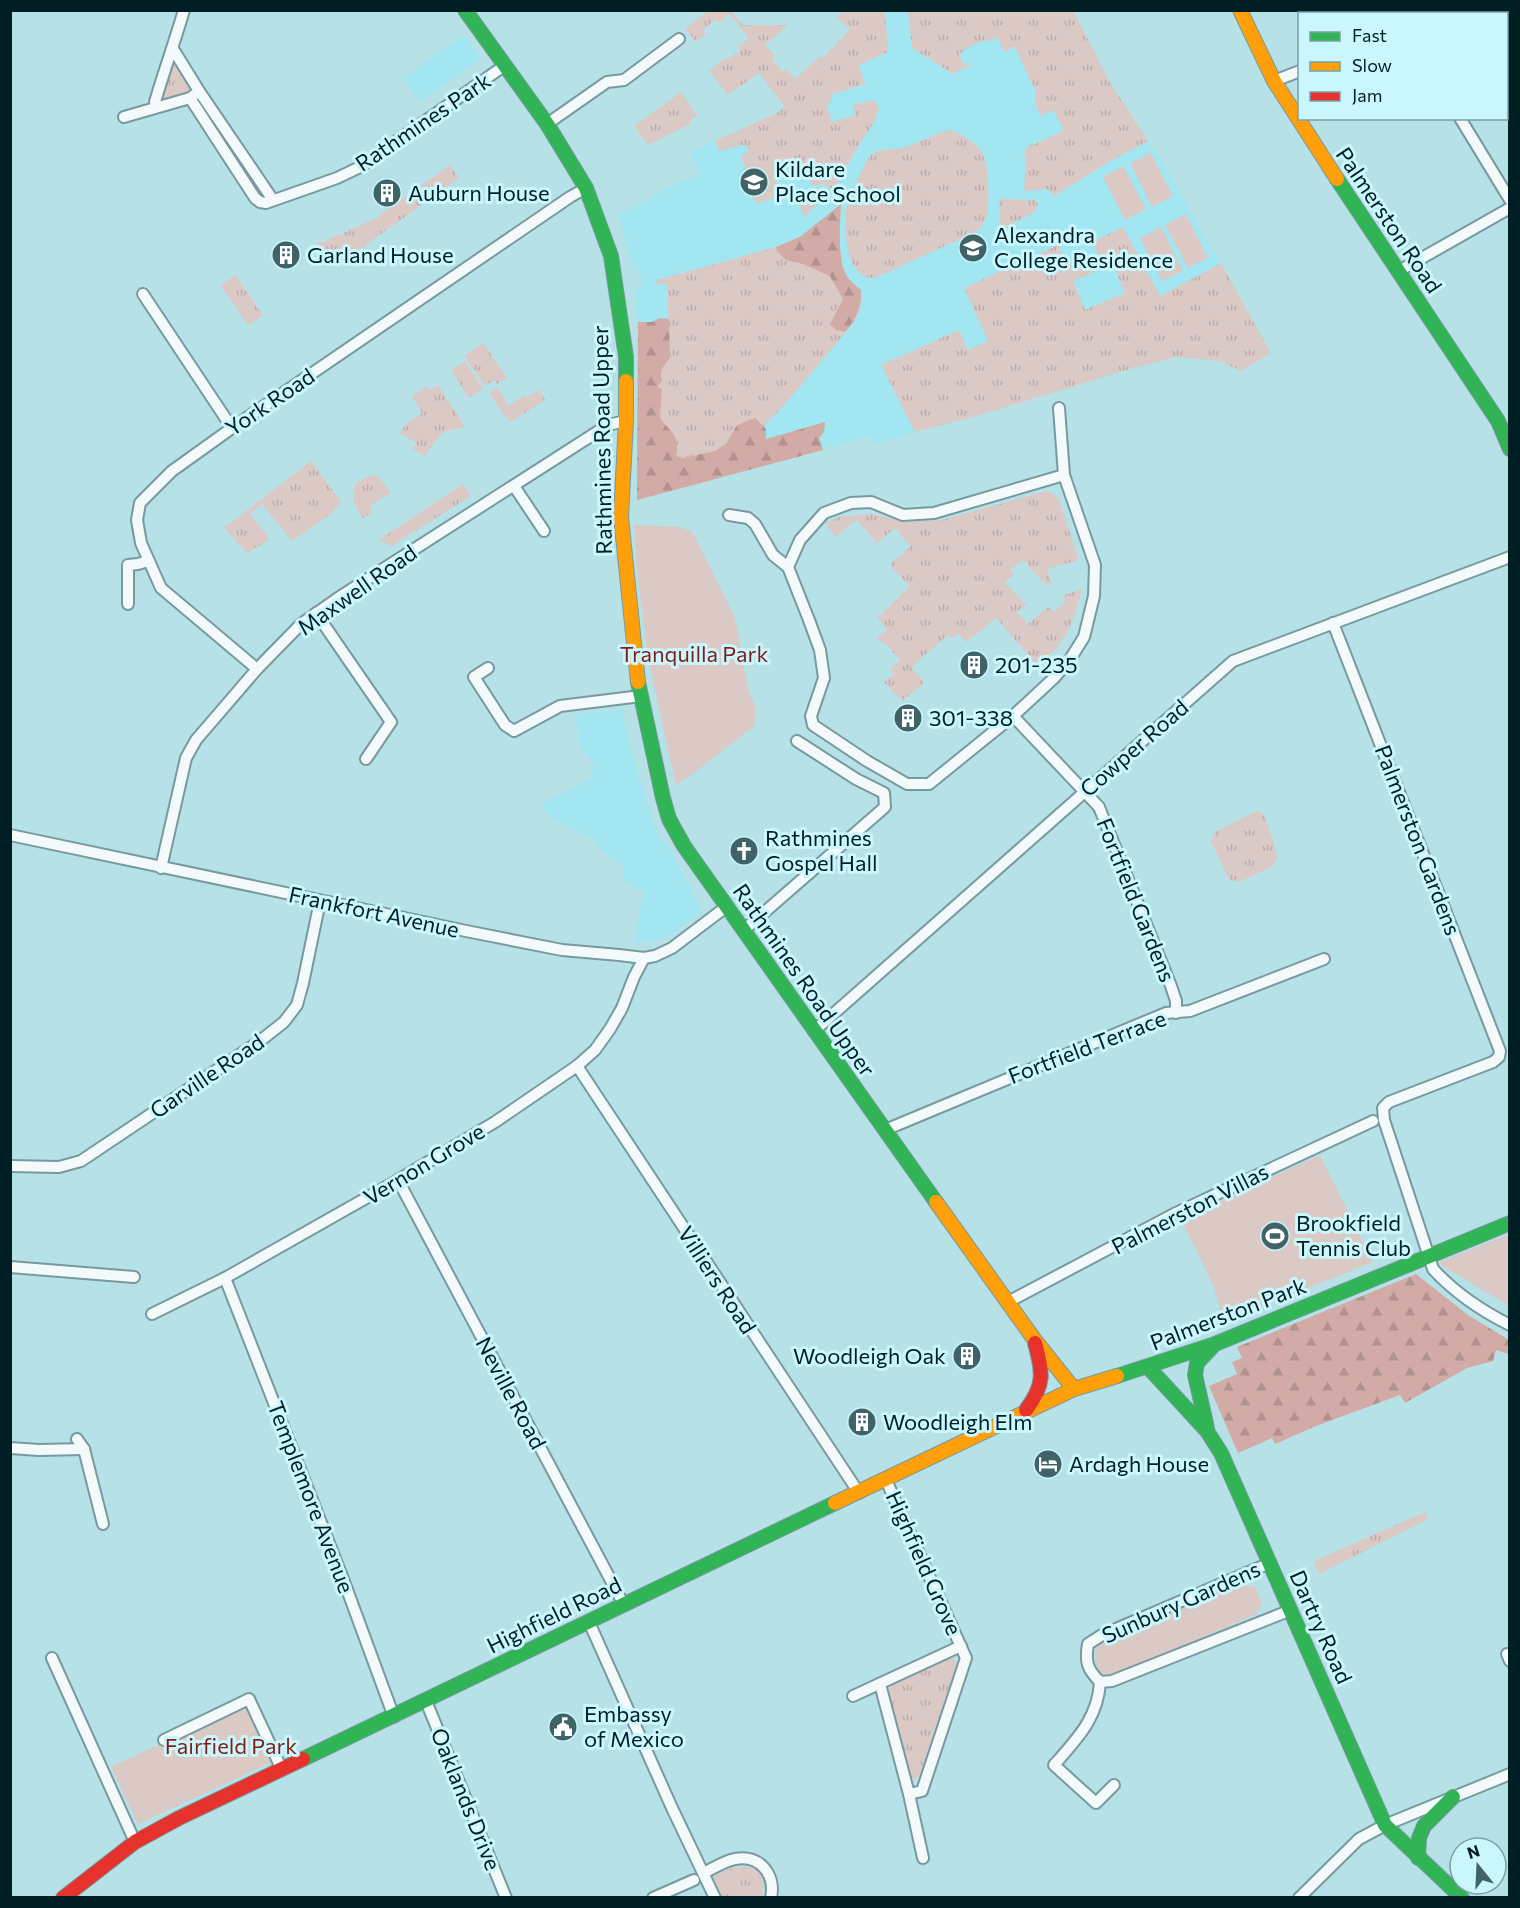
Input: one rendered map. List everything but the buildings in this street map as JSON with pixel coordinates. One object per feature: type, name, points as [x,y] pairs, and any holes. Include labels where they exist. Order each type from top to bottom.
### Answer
[{"type":"main road","name":"Rathmines Road Upper","points":[[465,10],[547,124],[574,166],[586,188],[611,256],[626,357],[626,421],[621,517],[636,671],[669,819],[684,846],[814,1031],[1034,1339],[1074,1389]]},
{"type":"main road","name":"Palmerston Road","points":[[1240,10],[1274,81],[1298,120]]},
{"type":"main road","name":"Palmerston Road","points":[[1298,120],[1498,421],[1509,449]]},
{"type":"main road","name":"Palmerston Park","points":[[1074,1389],[1215,1344],[1509,1223]]},
{"type":"main road","points":[[1025,1412],[1040,1391],[1039,1359],[1034,1339]]},
{"type":"main road","points":[[1207,1431],[1195,1374],[1197,1363],[1215,1344]]},
{"type":"main road","name":"Dartry Road","points":[[1148,1367],[1207,1431],[1221,1453],[1385,1825],[1462,1898]]},
{"type":"main road","name":"Highfield Road","points":[[63,1898],[135,1842],[179,1818],[394,1717],[1074,1389]]},
{"type":"main road","points":[[1418,1858],[1419,1836],[1427,1822],[1453,1797]]},
{"type":"street","points":[[156,106],[155,102],[165,66],[173,49],[184,10]]},
{"type":"street","points":[[547,124],[607,82],[624,80],[679,39]]},
{"type":"street","name":"Rathmines Park","points":[[173,49],[194,95],[255,198],[266,203],[337,178],[358,168],[504,66]]},
{"type":"street","points":[[1274,81],[1298,71]]},
{"type":"street","points":[[124,117],[194,95]]},
{"type":"street","points":[[1461,120],[1509,200]]},
{"type":"street","name":"York Road","points":[[257,669],[161,588],[141,543],[137,520],[140,503],[172,471],[232,428],[586,188]]},
{"type":"street","points":[[1399,271],[1509,208]]},
{"type":"street","points":[[143,294],[232,428]]},
{"type":"street","points":[[729,516],[748,519],[754,524],[773,555],[788,567],[820,650],[825,678],[811,716],[813,725],[907,784],[929,784],[1013,716],[1054,678],[1069,661],[1084,637],[1094,596],[1095,565],[1064,475],[1059,408]]},
{"type":"street","name":"Maxwell Road","points":[[161,868],[186,758],[196,740],[257,669],[301,624],[608,425],[626,421]]},
{"type":"street","points":[[788,567],[800,540],[824,513],[851,503],[871,502],[903,515],[933,513],[1064,475]]},
{"type":"street","points":[[514,486],[544,531]]},
{"type":"street","name":"Cowper Road","points":[[814,1031],[1233,661],[1509,557]]},
{"type":"street","points":[[128,604],[128,566],[148,561]]},
{"type":"street","points":[[316,613],[391,722],[366,759]]},
{"type":"street","name":"Palmerston Gardens","points":[[1334,623],[1504,1057],[1389,1102],[1383,1108],[1384,1120],[1428,1256]]},
{"type":"street","points":[[488,668],[474,677],[505,725],[514,731],[560,706],[641,696]]},
{"type":"street","name":"Fortfield Gardens","points":[[1013,716],[1099,807],[1171,986],[1176,1001],[1176,1013]]},
{"type":"street","points":[[743,931],[885,807],[884,793],[856,779],[797,741]]},
{"type":"street","name":"Frankfort Avenue","points":[[10,835],[562,950],[656,956],[672,948],[726,907]]},
{"type":"street","name":"Garville Road","points":[[10,1166],[58,1167],[81,1161],[277,1028],[297,1005],[320,901]]},
{"type":"street","name":"Vernon Grove","points":[[152,1314],[225,1278],[398,1180],[495,1122],[577,1066],[595,1050],[610,1029],[622,1008],[644,957]]},
{"type":"street","name":"Fortfield Terrace","points":[[885,1130],[1166,1013],[1190,1011],[1324,959]]},
{"type":"street","name":"Villiers Road","points":[[577,1066],[859,1493]]},
{"type":"street","name":"Palmerston Villas","points":[[1008,1302],[1176,1213],[1373,1120]]},
{"type":"street","name":"Neville Road","points":[[398,1180],[624,1605]]},
{"type":"street","points":[[1428,1256],[1433,1269],[1450,1288],[1488,1314],[1509,1324]]},
{"type":"street","points":[[10,1267],[134,1277]]},
{"type":"street","name":"Templemore Avenue","points":[[225,1278],[345,1584],[394,1717]]},
{"type":"street","points":[[77,1439],[84,1449],[103,1524]]},
{"type":"street","points":[[10,1448],[84,1449]]},
{"type":"street","name":"Highfield Grove","points":[[886,1480],[966,1658],[922,1791],[909,1794]]},
{"type":"street","name":"Sunbury Gardens","points":[[1270,1563],[1102,1635],[1088,1644],[1086,1659],[1092,1674],[1101,1682],[1112,1681],[1291,1610]]},
{"type":"street","points":[[589,1622],[715,1898]]},
{"type":"street","name":"Highfield Grove","points":[[853,1696],[961,1646]]},
{"type":"street","points":[[52,1658],[135,1842]]},
{"type":"street","points":[[1101,1682],[1099,1698],[1083,1732],[1054,1765],[1096,1803],[1114,1785]]},
{"type":"street","points":[[880,1684],[923,1858]]},
{"type":"street","points":[[164,1740],[249,1699],[282,1770]]},
{"type":"street","name":"Oaklands Drive","points":[[426,1701],[506,1898]]},
{"type":"street","points":[[1299,1898],[1359,1839],[1385,1825],[1509,1774]]},
{"type":"street","points":[[704,1873],[736,1859],[754,1861],[763,1865],[769,1873],[772,1882],[771,1898]]},
{"type":"street","points":[[653,1898],[694,1880]]},
{"type":"shaded area","name":"Alexandra College Residence","points":[[885,11],[908,11],[911,37],[1073,11],[1112,86],[1165,166],[1271,353],[1241,371],[1220,361],[1175,357],[977,416],[873,444],[870,437],[862,437],[637,500],[636,295],[637,290],[642,286],[638,268],[632,266],[618,213],[644,203],[672,185],[700,174],[690,152],[775,114],[802,90],[888,52]]},
{"type":"shaded area","points":[[464,35],[481,58],[420,101],[403,78]]},
{"type":"shaded area","points":[[622,710],[630,748],[653,822],[662,841],[665,841],[674,856],[702,912],[673,933],[652,941],[636,942],[641,902],[646,894],[624,881],[623,867],[601,849],[592,836],[579,833],[551,818],[542,804],[592,778],[593,763],[587,752],[584,753],[578,738],[575,715]]},
{"type":"green space","points":[[708,11],[731,11],[743,25],[788,25],[765,45],[775,56],[772,59],[782,71],[786,69],[795,79],[821,56],[823,58],[850,29],[836,17],[843,11],[885,11],[888,52],[859,65],[865,84],[830,95],[832,102],[826,104],[832,122],[855,115],[853,105],[873,100],[879,106],[874,122],[834,190],[822,184],[812,186],[806,164],[788,168],[787,165],[773,169],[779,192],[794,189],[795,193],[756,203],[741,155],[748,153],[746,145],[719,151],[715,141],[775,114],[785,107],[759,73],[728,95],[709,71],[740,50],[738,47],[749,38],[729,14],[719,23],[716,19],[703,30],[706,34],[696,42],[685,29]]},
{"type":"green space","points":[[908,11],[1073,11],[1112,86],[1148,141],[1054,196],[1048,189],[1024,191],[1026,156],[1022,155],[1030,144],[1033,145],[1064,130],[1053,110],[1041,116],[1035,103],[1035,90],[1015,47],[1004,52],[997,37],[987,42],[984,40],[964,49],[965,51],[959,54],[964,65],[970,62],[971,65],[953,74],[912,48]]},
{"type":"green space","points":[[175,63],[193,89],[190,93],[162,100],[159,98],[172,64]]},
{"type":"green space","points":[[681,92],[697,116],[689,121],[690,124],[648,145],[634,126]]},
{"type":"green space","points":[[950,130],[971,141],[984,156],[988,201],[987,215],[982,225],[978,231],[884,274],[874,278],[862,275],[856,269],[848,250],[845,218],[849,198],[868,159],[877,151],[904,147]]},
{"type":"green space","points":[[1151,153],[1173,196],[1152,207],[1130,163]]},
{"type":"green space","points":[[450,165],[459,178],[335,267],[317,243],[344,234],[343,232],[348,232],[381,216]]},
{"type":"green space","points":[[1123,166],[1146,209],[1125,220],[1103,177]]},
{"type":"green space","points":[[821,187],[832,192],[804,217],[796,194]]},
{"type":"green space","points":[[999,200],[1036,200],[1038,205],[1035,212],[1000,228]]},
{"type":"green space","points":[[841,204],[842,261],[847,276],[861,290],[862,303],[854,322],[786,403],[713,480],[637,500],[638,355],[670,351],[667,284],[656,285],[657,280],[776,247],[800,237]]},
{"type":"green space","points":[[841,204],[842,261],[847,276],[861,290],[858,312],[845,332],[836,330],[830,324],[843,299],[830,276],[803,264],[786,260],[776,247],[800,237]]},
{"type":"green space","points":[[1186,214],[1208,258],[1188,268],[1165,225]]},
{"type":"green space","points":[[1123,227],[1160,296],[1221,263],[1271,353],[1241,371],[1220,361],[1175,357],[977,416],[915,432],[881,365],[959,330],[968,350],[988,341],[964,288],[1058,245],[1067,264],[1087,255],[1096,271],[1073,281],[1085,310],[1125,293],[1113,264],[1101,260],[1092,242]]},
{"type":"green space","points":[[1161,227],[1183,271],[1162,281],[1140,238]]},
{"type":"green space","points":[[235,275],[263,315],[248,325],[221,286]]},
{"type":"green space","points":[[660,318],[669,319],[670,358],[662,368],[662,381],[657,387],[662,389],[660,418],[676,439],[676,456],[683,458],[715,451],[726,444],[737,425],[755,418],[766,429],[766,439],[825,422],[824,432],[819,438],[823,450],[637,500],[638,322],[652,322]]},
{"type":"green space","points":[[483,343],[507,378],[497,384],[494,380],[485,386],[464,356]]},
{"type":"green space","points":[[465,361],[483,389],[469,398],[451,370]]},
{"type":"green space","points":[[438,385],[465,427],[443,432],[424,456],[413,449],[416,443],[400,433],[405,425],[422,413],[412,396],[427,386],[430,390]]},
{"type":"green space","points":[[497,388],[509,406],[525,395],[527,397],[539,390],[545,400],[511,422],[489,393]]},
{"type":"green space","points":[[311,461],[341,502],[331,514],[292,541],[262,504],[250,514],[270,539],[247,553],[224,528]]},
{"type":"green space","points":[[371,475],[378,476],[391,493],[371,505],[373,512],[363,518],[354,502],[355,484]]},
{"type":"green space","points":[[463,484],[471,496],[391,546],[381,540],[377,541]]},
{"type":"green space","points":[[1046,491],[1059,499],[1079,560],[1047,569],[1052,585],[1044,583],[1023,560],[1010,570],[1014,574],[1005,582],[1027,604],[1017,612],[1028,624],[1048,607],[1054,612],[1066,600],[1062,596],[1082,589],[1068,632],[1038,666],[996,618],[966,642],[958,633],[952,638],[948,635],[911,667],[924,683],[902,701],[884,682],[894,674],[890,669],[900,660],[884,642],[882,643],[877,638],[887,629],[877,618],[910,586],[891,567],[892,563],[911,546],[895,528],[876,544],[856,520],[836,537],[825,523],[839,517],[873,514],[907,522],[942,520]]},
{"type":"green space","name":"Tranquilla Park","points":[[634,525],[678,527],[692,531],[735,618],[748,689],[756,709],[754,726],[676,785],[648,659],[636,563]]},
{"type":"green space","points":[[1257,811],[1264,814],[1278,857],[1273,866],[1239,882],[1229,879],[1211,841],[1215,832]]},
{"type":"green space","name":"Brookfield Tennis Club","points":[[1320,1155],[1373,1262],[1224,1322],[1214,1287],[1181,1219]]},
{"type":"green space","points":[[1509,1234],[1509,1306],[1438,1263]]},
{"type":"green space","points":[[1416,1274],[1468,1315],[1509,1340],[1509,1354],[1496,1350],[1493,1361],[1467,1368],[1405,1403],[1400,1395],[1275,1444],[1272,1438],[1238,1453],[1209,1386],[1237,1374],[1232,1362],[1242,1358],[1237,1347]]},
{"type":"green space","points":[[1425,1512],[1428,1519],[1319,1574],[1314,1561]]},
{"type":"green space","points":[[1241,1582],[1247,1586],[1255,1586],[1262,1603],[1255,1615],[1111,1676],[1100,1672],[1095,1656],[1103,1640]]},
{"type":"green space","points":[[951,1657],[957,1662],[920,1777],[911,1779],[888,1699],[891,1684]]},
{"type":"green space","name":"Fairfield Park","points":[[247,1704],[274,1761],[138,1824],[111,1767]]},
{"type":"green space","points":[[733,1867],[750,1867],[760,1872],[764,1885],[762,1898],[718,1897],[709,1878]]},
{"type":"traffic: fast","points":[[465,10],[547,124],[586,188],[611,256],[626,357],[626,381]]},
{"type":"traffic: fast","points":[[1337,179],[1498,421],[1510,449]]},
{"type":"traffic: fast","points":[[638,682],[663,798],[669,819],[684,846],[936,1202]]},
{"type":"traffic: fast","points":[[1117,1376],[1215,1344],[1510,1223]]},
{"type":"traffic: fast","points":[[1207,1428],[1195,1375],[1197,1363],[1213,1346]]},
{"type":"traffic: fast","points":[[1148,1367],[1207,1431],[1221,1453],[1385,1825],[1462,1898]]},
{"type":"traffic: fast","points":[[303,1759],[835,1503]]},
{"type":"traffic: fast","points":[[1418,1858],[1419,1838],[1424,1826],[1453,1797]]},
{"type":"traffic: slow","points":[[1240,10],[1274,81],[1298,118]]},
{"type":"traffic: slow","points":[[1299,120],[1337,179]]},
{"type":"traffic: slow","points":[[626,381],[621,517],[638,682]]},
{"type":"traffic: slow","points":[[936,1202],[1034,1339],[1074,1389]]},
{"type":"traffic: slow","points":[[835,1503],[1074,1389],[1117,1376]]},
{"type":"traffic: jam","points":[[1026,1410],[1037,1393],[1041,1378],[1035,1343]]},
{"type":"traffic: jam","points":[[63,1898],[135,1842],[179,1818],[303,1759]]},
{"type":"place","name":"Kildare Place School","points":[[754,182]]},
{"type":"place","name":"Auburn House","points":[[387,193]]},
{"type":"place","name":"Alexandra College Residence","points":[[973,248]]},
{"type":"place","name":"Garland House","points":[[286,255]]},
{"type":"place","name":"201-235","points":[[974,665]]},
{"type":"place","name":"301-338","points":[[908,718]]},
{"type":"place","name":"Rathmines Gospel Hall","points":[[744,851]]},
{"type":"place","name":"Brookfield Tennis Club","points":[[1275,1236]]},
{"type":"place","name":"Woodleigh Oak","points":[[967,1356]]},
{"type":"place","name":"Woodleigh Elm","points":[[862,1422]]},
{"type":"place","name":"Ardagh House","points":[[1048,1464]]},
{"type":"place","name":"Embassy of Mexico","points":[[563,1727]]}]
